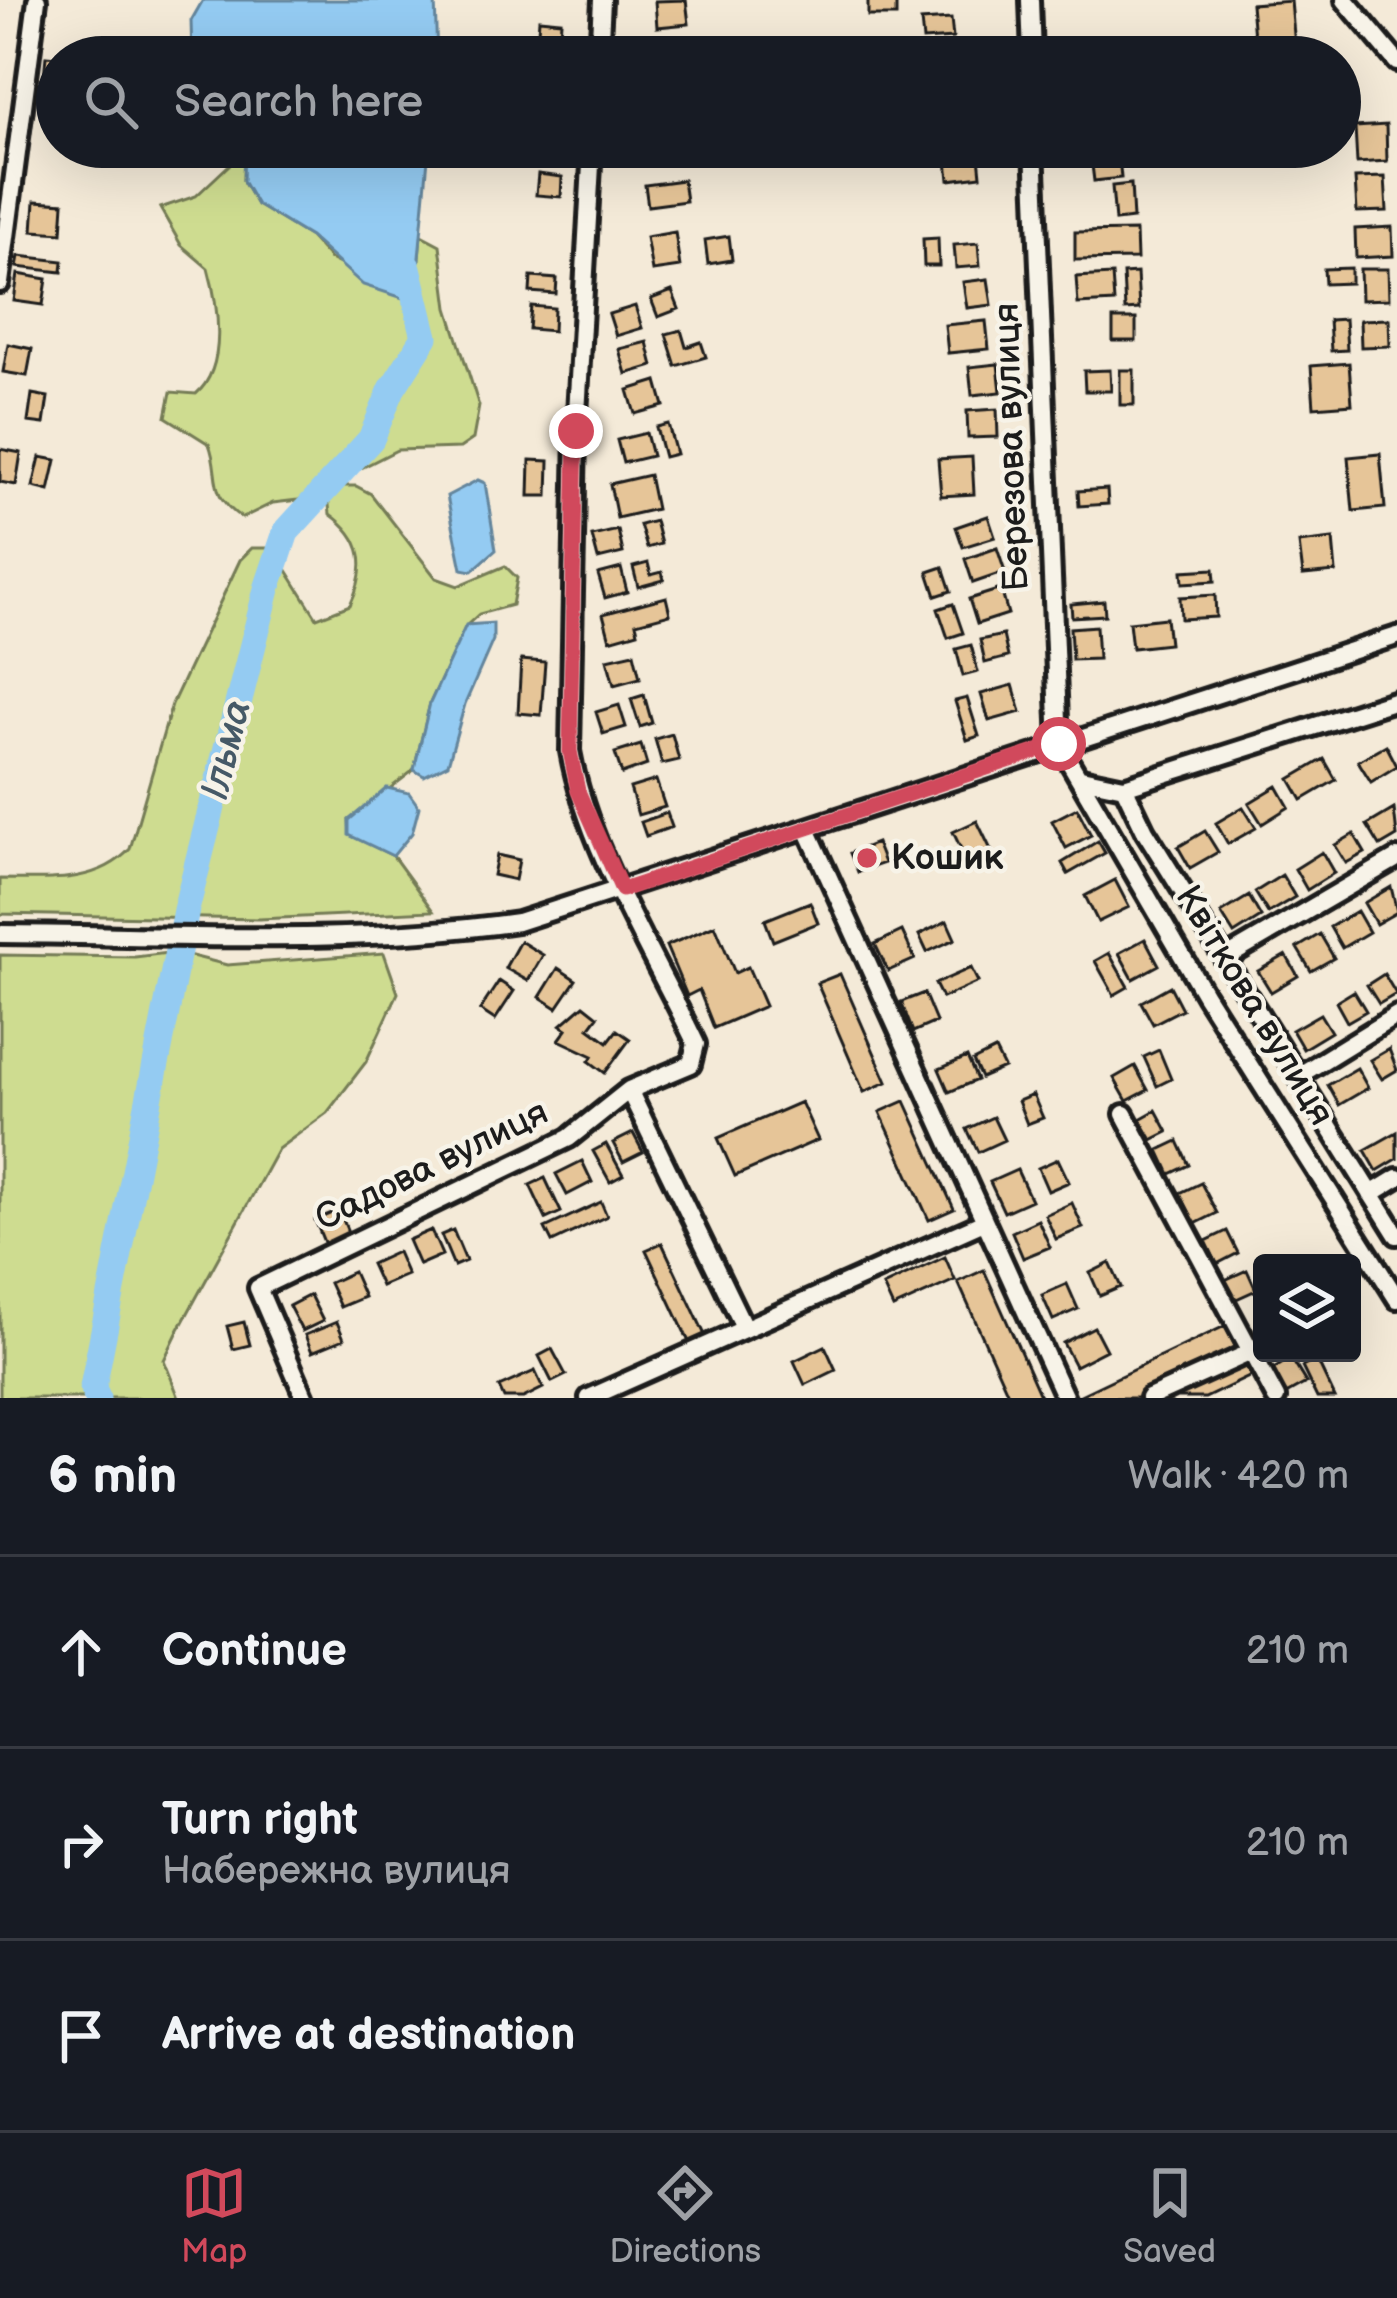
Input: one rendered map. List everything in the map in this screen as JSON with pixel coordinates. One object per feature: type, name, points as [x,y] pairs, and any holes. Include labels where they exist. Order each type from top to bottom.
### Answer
[{"type":"street","points":[[0,283],[38,0]]},
{"type":"street","points":[[599,36],[602,0]]},
{"type":"street","points":[[1030,0],[1031,36]]},
{"type":"street","points":[[1345,0],[1397,62]]},
{"type":"street","points":[[591,168],[577,411],[570,751],[578,791],[696,1044],[691,1064],[629,1090],[743,1325]]},
{"type":"street","name":"Березова вулиця","points":[[1035,168],[1059,744]]},
{"type":"street","points":[[0,934],[452,931],[518,922],[1397,636]]},
{"type":"street","points":[[1081,778],[1124,787],[1397,700]]},
{"type":"street","name":"Квіткова вулиця","points":[[1059,744],[1204,994],[1397,1298]]},
{"type":"street","points":[[1124,787],[1145,832],[1397,1235]]},
{"type":"street","points":[[807,830],[1065,1398]]},
{"type":"street","points":[[1224,959],[1397,859]]},
{"type":"street","points":[[1298,1076],[1397,1015]]},
{"type":"street","name":"Садова вулиця","points":[[305,1398],[258,1288],[568,1138],[629,1090]]},
{"type":"street","points":[[1124,1114],[1276,1398]]},
{"type":"street","points":[[1371,1193],[1397,1178]]},
{"type":"street","points":[[589,1398],[743,1325],[984,1222]]},
{"type":"street","points":[[1149,1398],[1249,1353]]},
{"type":"green space","points":[[226,168],[243,168],[243,181],[257,205],[310,237],[330,259],[415,302],[421,235],[440,245],[448,308],[479,406],[473,439],[460,448],[397,450],[298,500],[273,503],[242,518],[231,509],[216,484],[209,444],[166,417],[171,392],[196,394],[213,368],[216,352],[215,299],[208,268],[181,245],[160,208],[196,196]]},
{"type":"green space","points":[[340,486],[356,486],[371,494],[436,578],[458,586],[505,566],[517,578],[512,605],[479,614],[466,626],[430,703],[414,770],[349,820],[350,835],[393,856],[433,911],[259,919],[0,914],[0,879],[86,874],[117,861],[130,849],[172,704],[240,560],[252,548],[273,548],[317,618],[350,605],[361,566],[350,533],[330,514],[328,496]]},
{"type":"green space","points":[[176,952],[227,965],[384,953],[398,993],[366,1062],[327,1113],[278,1149],[178,1331],[164,1360],[179,1398],[0,1398],[0,955],[135,957]]},
{"type":"water","points":[[203,0],[435,0],[436,36],[191,36],[191,21]]},
{"type":"water","points":[[243,168],[427,168],[415,302],[363,285],[310,237],[257,205],[243,181]]},
{"type":"water","points":[[478,480],[485,483],[496,550],[472,571],[462,569],[447,496]]},
{"type":"water","points":[[493,623],[493,640],[465,704],[448,764],[424,776],[414,770],[430,703],[466,625]]},
{"type":"water","points":[[387,788],[409,793],[419,807],[412,833],[393,856],[349,835],[349,820]]},
{"type":"building","points":[[686,0],[689,24],[657,27],[655,1]]},
{"type":"building","points":[[868,0],[896,0],[896,16],[868,16]]},
{"type":"building","points":[[1291,1],[1294,36],[1254,36],[1251,4]]},
{"type":"building","points":[[539,19],[561,21],[560,36],[538,36]]},
{"type":"building","points":[[951,19],[953,36],[923,36],[921,21]]},
{"type":"building","points":[[1386,125],[1387,161],[1361,163],[1361,127]]},
{"type":"building","points":[[948,168],[980,168],[981,176],[949,180]]},
{"type":"building","points":[[1092,168],[1120,168],[1121,178],[1094,181]]},
{"type":"building","points":[[538,174],[562,177],[561,197],[536,195]]},
{"type":"building","points":[[1385,177],[1387,211],[1357,212],[1355,178]]},
{"type":"building","points":[[683,180],[686,201],[648,206],[645,185]]},
{"type":"building","points":[[1131,184],[1133,219],[1115,221],[1112,186]]},
{"type":"building","points":[[35,201],[64,203],[62,233],[33,231]]},
{"type":"building","points":[[1392,227],[1393,256],[1356,258],[1355,229]]},
{"type":"building","points":[[1136,231],[1137,259],[1075,260],[1075,232]]},
{"type":"building","points":[[675,232],[680,267],[652,271],[646,237]]},
{"type":"building","points":[[729,236],[732,260],[708,264],[705,240]]},
{"type":"building","points":[[938,238],[939,266],[924,266],[923,239]]},
{"type":"building","points":[[978,243],[980,266],[956,268],[954,245]]},
{"type":"building","points":[[19,256],[63,261],[62,272],[17,267]]},
{"type":"building","points":[[1351,268],[1351,283],[1325,284],[1324,269]]},
{"type":"building","points":[[1360,269],[1388,269],[1389,299],[1361,300]]},
{"type":"building","points":[[1137,273],[1139,309],[1125,310],[1123,274]]},
{"type":"building","points":[[18,274],[47,279],[43,305],[14,301]]},
{"type":"building","points":[[1112,275],[1114,302],[1078,304],[1076,277]]},
{"type":"building","points":[[531,277],[557,279],[556,294],[530,292]]},
{"type":"building","points":[[988,279],[992,305],[967,308],[963,282]]},
{"type":"building","points":[[672,291],[679,309],[658,317],[651,299]]},
{"type":"building","points":[[531,306],[554,308],[553,331],[529,329]]},
{"type":"building","points":[[635,306],[642,328],[616,336],[609,314]]},
{"type":"building","points":[[1113,319],[1136,319],[1136,341],[1113,341]]},
{"type":"building","points":[[1345,319],[1347,350],[1331,351],[1329,320]]},
{"type":"building","points":[[1389,319],[1390,346],[1361,347],[1360,320]]},
{"type":"building","points":[[986,321],[989,349],[948,353],[945,325]]},
{"type":"building","points":[[681,330],[686,347],[701,342],[706,357],[676,366],[666,334]]},
{"type":"building","points":[[647,342],[653,366],[626,374],[619,349]]},
{"type":"building","points":[[8,344],[32,349],[27,376],[3,372]]},
{"type":"building","points":[[1349,363],[1352,404],[1314,407],[1311,366]]},
{"type":"building","points":[[998,364],[1001,392],[972,395],[969,367]]},
{"type":"building","points":[[1110,370],[1111,391],[1085,391],[1084,371]]},
{"type":"building","points":[[1120,370],[1134,370],[1134,405],[1120,405]]},
{"type":"building","points":[[657,381],[664,406],[635,414],[628,390]]},
{"type":"building","points":[[32,394],[48,397],[44,424],[28,422]]},
{"type":"building","points":[[997,409],[998,437],[968,438],[967,411]]},
{"type":"building","points":[[668,424],[676,454],[664,457],[656,427]]},
{"type":"building","points":[[646,433],[652,456],[623,463],[617,440]]},
{"type":"building","points":[[0,449],[21,453],[16,485],[0,482]]},
{"type":"building","points":[[1380,454],[1385,508],[1353,511],[1348,457]]},
{"type":"building","points":[[40,457],[56,460],[49,491],[33,487]]},
{"type":"building","points":[[972,457],[974,494],[941,496],[938,459]]},
{"type":"building","points":[[530,460],[549,461],[548,496],[529,496]]},
{"type":"building","points":[[649,475],[656,509],[617,518],[610,484]]},
{"type":"building","points":[[1107,489],[1108,504],[1079,506],[1078,491]]},
{"type":"building","points":[[988,516],[995,537],[963,547],[956,527]]},
{"type":"building","points":[[655,521],[661,544],[647,548],[640,525]]},
{"type":"building","points":[[618,530],[623,553],[598,559],[592,536]]},
{"type":"building","points":[[1333,539],[1336,572],[1303,575],[1299,543]]},
{"type":"building","points":[[997,548],[1005,572],[973,583],[965,559]]},
{"type":"building","points":[[648,563],[651,575],[662,572],[664,580],[638,587],[633,567]]},
{"type":"building","points":[[943,567],[951,591],[936,596],[928,572]]},
{"type":"building","points":[[621,568],[627,592],[605,598],[598,574]]},
{"type":"building","points":[[1214,569],[1215,581],[1183,583],[1182,571]]},
{"type":"building","points":[[1001,589],[1008,614],[977,624],[969,599]]},
{"type":"building","points":[[1215,595],[1216,617],[1181,619],[1180,597]]},
{"type":"building","points":[[666,597],[670,614],[636,623],[638,632],[610,640],[603,614]]},
{"type":"building","points":[[1104,601],[1105,615],[1072,617],[1071,604]]},
{"type":"building","points":[[953,604],[963,633],[948,638],[938,609]]},
{"type":"building","points":[[1166,618],[1169,644],[1132,648],[1129,622]]},
{"type":"building","points":[[1096,626],[1098,659],[1072,660],[1070,628]]},
{"type":"building","points":[[1003,635],[1008,657],[985,663],[980,640]]},
{"type":"building","points":[[971,645],[978,672],[963,676],[956,649]]},
{"type":"building","points":[[634,653],[640,678],[614,685],[607,659]]},
{"type":"building","points":[[521,660],[545,662],[541,715],[518,713]]},
{"type":"building","points":[[1013,685],[1021,712],[989,721],[981,694]]},
{"type":"building","points":[[644,695],[652,723],[640,727],[631,699]]},
{"type":"building","points":[[967,698],[979,736],[967,740],[955,701]]},
{"type":"building","points":[[619,705],[626,727],[603,734],[596,712]]},
{"type":"building","points":[[672,734],[679,760],[662,764],[655,739]]},
{"type":"building","points":[[641,745],[647,765],[622,774],[615,753]]},
{"type":"building","points":[[1386,745],[1397,766],[1371,782],[1358,761]]},
{"type":"building","points":[[1324,759],[1336,780],[1302,800],[1290,779]]},
{"type":"building","points":[[656,780],[665,807],[638,815],[630,788]]},
{"type":"building","points":[[1277,786],[1289,807],[1262,824],[1249,803]]},
{"type":"building","points":[[1243,807],[1256,828],[1228,844],[1216,823]]},
{"type":"building","points":[[1077,808],[1091,835],[1066,848],[1052,821]]},
{"type":"building","points":[[1394,809],[1397,836],[1380,846],[1367,825]]},
{"type":"building","points":[[667,813],[672,827],[646,836],[641,822]]},
{"type":"building","points":[[977,821],[996,860],[972,872],[953,832]]},
{"type":"building","points":[[1205,831],[1218,852],[1190,868],[1178,847]]},
{"type":"building","points":[[1354,834],[1365,853],[1346,863],[1335,845]]},
{"type":"building","points":[[1098,841],[1105,853],[1068,874],[1062,863]]},
{"type":"building","name":"Кошик","points":[[876,843],[884,863],[858,872],[850,853]]},
{"type":"building","points":[[1322,852],[1334,873],[1307,890],[1295,869]]},
{"type":"building","points":[[497,855],[519,860],[515,880],[493,875]]},
{"type":"building","points":[[1282,875],[1295,897],[1268,913],[1255,892]]},
{"type":"building","points":[[1115,880],[1129,907],[1098,922],[1085,896]]},
{"type":"building","points":[[1391,887],[1397,912],[1376,924],[1364,903]]},
{"type":"building","points":[[1249,896],[1261,917],[1234,934],[1221,913]]},
{"type":"building","points":[[810,902],[818,923],[773,941],[765,920]]},
{"type":"building","points":[[1357,911],[1369,932],[1342,948],[1330,927]]},
{"type":"building","points":[[947,921],[955,939],[927,952],[919,935]]},
{"type":"building","points":[[715,925],[735,973],[748,967],[765,1006],[714,1028],[699,990],[687,996],[666,946]]},
{"type":"building","points":[[902,931],[915,959],[888,971],[875,944]]},
{"type":"building","points":[[1320,934],[1334,958],[1311,971],[1297,948]]},
{"type":"building","points":[[1145,939],[1159,965],[1133,979],[1119,953]]},
{"type":"building","points":[[520,941],[543,955],[528,981],[505,968]]},
{"type":"building","points":[[1109,953],[1128,987],[1114,995],[1095,961]]},
{"type":"building","points":[[1286,955],[1298,976],[1271,992],[1258,971]]},
{"type":"building","points":[[558,968],[576,980],[557,1008],[540,997]]},
{"type":"building","points":[[971,968],[978,982],[942,998],[935,984]]},
{"type":"building","points":[[840,974],[887,1082],[864,1092],[817,983]]},
{"type":"building","points":[[1384,974],[1396,994],[1379,1004],[1367,985]]},
{"type":"building","points":[[499,981],[514,991],[495,1020],[480,1010]]},
{"type":"building","points":[[1170,986],[1182,1009],[1153,1024],[1141,1002]]},
{"type":"building","points":[[1354,991],[1366,1011],[1347,1022],[1336,1002]]},
{"type":"building","points":[[924,993],[936,1022],[913,1032],[901,1002]]},
{"type":"building","points":[[584,1005],[598,1016],[589,1028],[608,1042],[617,1030],[630,1039],[605,1073],[589,1061],[593,1056],[559,1040],[567,1029],[561,1025]]},
{"type":"building","points":[[1320,1014],[1331,1032],[1303,1049],[1292,1030]]},
{"type":"building","points":[[1389,1049],[1397,1070],[1382,1079],[1370,1060]]},
{"type":"building","points":[[995,1050],[1004,1068],[981,1078],[973,1061]]},
{"type":"building","points":[[1159,1050],[1171,1079],[1157,1086],[1144,1057]]},
{"type":"building","points":[[967,1057],[977,1080],[949,1092],[939,1069]]},
{"type":"building","points":[[1135,1066],[1148,1090],[1127,1101],[1114,1078]]},
{"type":"building","points":[[1357,1068],[1368,1088],[1339,1105],[1328,1085]]},
{"type":"building","points":[[1033,1095],[1043,1118],[1027,1124],[1018,1101]]},
{"type":"building","points":[[905,1101],[954,1209],[929,1220],[880,1112]]},
{"type":"building","points":[[801,1102],[818,1140],[735,1176],[718,1138]]},
{"type":"building","points":[[1156,1110],[1168,1132],[1152,1140],[1140,1119]]},
{"type":"building","points":[[993,1117],[1004,1140],[978,1152],[967,1129]]},
{"type":"building","points":[[1397,1132],[1397,1159],[1377,1171],[1365,1150]]},
{"type":"building","points":[[633,1133],[643,1152],[623,1162],[613,1143]]},
{"type":"building","points":[[1178,1141],[1189,1165],[1170,1174],[1159,1150]]},
{"type":"building","points":[[606,1144],[623,1175],[610,1182],[593,1151]]},
{"type":"building","points":[[1058,1159],[1069,1182],[1048,1191],[1038,1168]]},
{"type":"building","points":[[582,1161],[592,1182],[567,1195],[556,1174]]},
{"type":"building","points":[[1017,1170],[1031,1200],[1004,1212],[990,1182]]},
{"type":"building","points":[[545,1178],[561,1212],[546,1219],[530,1185]]},
{"type":"building","points":[[1201,1183],[1217,1213],[1195,1224],[1180,1193]]},
{"type":"building","points":[[601,1202],[607,1216],[552,1242],[545,1228]]},
{"type":"building","points":[[1072,1203],[1083,1228],[1056,1239],[1045,1215]]},
{"type":"building","points":[[339,1210],[350,1237],[326,1247],[315,1220]]},
{"type":"building","points":[[1038,1220],[1050,1247],[1023,1258],[1012,1232]]},
{"type":"building","points":[[431,1230],[442,1255],[419,1265],[408,1240]]},
{"type":"building","points":[[453,1230],[466,1261],[454,1266],[441,1235]]},
{"type":"building","points":[[1227,1231],[1238,1253],[1217,1264],[1206,1241]]},
{"type":"building","points":[[662,1243],[706,1337],[690,1344],[646,1250]]},
{"type":"building","points":[[397,1252],[407,1275],[381,1286],[371,1264]]},
{"type":"building","points":[[945,1257],[955,1280],[893,1308],[883,1286]]},
{"type":"building","points":[[1110,1263],[1121,1287],[1100,1296],[1090,1273]]},
{"type":"building","points":[[984,1270],[1041,1398],[1010,1398],[958,1282]]},
{"type":"building","points":[[1247,1270],[1253,1291],[1234,1300],[1225,1280]]},
{"type":"building","points":[[353,1272],[364,1297],[340,1307],[329,1283]]},
{"type":"building","points":[[1067,1284],[1078,1309],[1053,1320],[1042,1295]]},
{"type":"building","points":[[310,1295],[323,1321],[302,1331],[289,1306]]},
{"type":"building","points":[[244,1322],[250,1345],[233,1349],[227,1326]]},
{"type":"building","points":[[337,1322],[344,1339],[312,1352],[305,1335]]},
{"type":"building","points":[[1225,1326],[1238,1352],[1137,1398],[1074,1398]]},
{"type":"building","points":[[1094,1327],[1106,1350],[1075,1366],[1063,1343]]},
{"type":"building","points":[[825,1346],[836,1370],[805,1385],[794,1361]]},
{"type":"building","points":[[552,1349],[566,1375],[552,1382],[539,1356]]},
{"type":"building","points":[[1243,1361],[1251,1376],[1205,1398],[1167,1398]]},
{"type":"building","points":[[1293,1362],[1306,1383],[1286,1394],[1272,1370]]},
{"type":"building","points":[[1318,1362],[1335,1398],[1317,1398],[1302,1367]]},
{"type":"building","points":[[535,1371],[543,1388],[523,1398],[504,1398],[499,1387]]},
{"type":"waterway","name":"Ільма","points":[[97,1398],[93,1387],[186,910],[267,589],[286,532],[371,439],[392,389],[425,337],[408,268]]},
{"type":"place","name":"Кошик","points":[[867,858]]},
{"type":"route","points":[[576,431],[570,751],[578,791],[622,890],[1059,744]]}]
